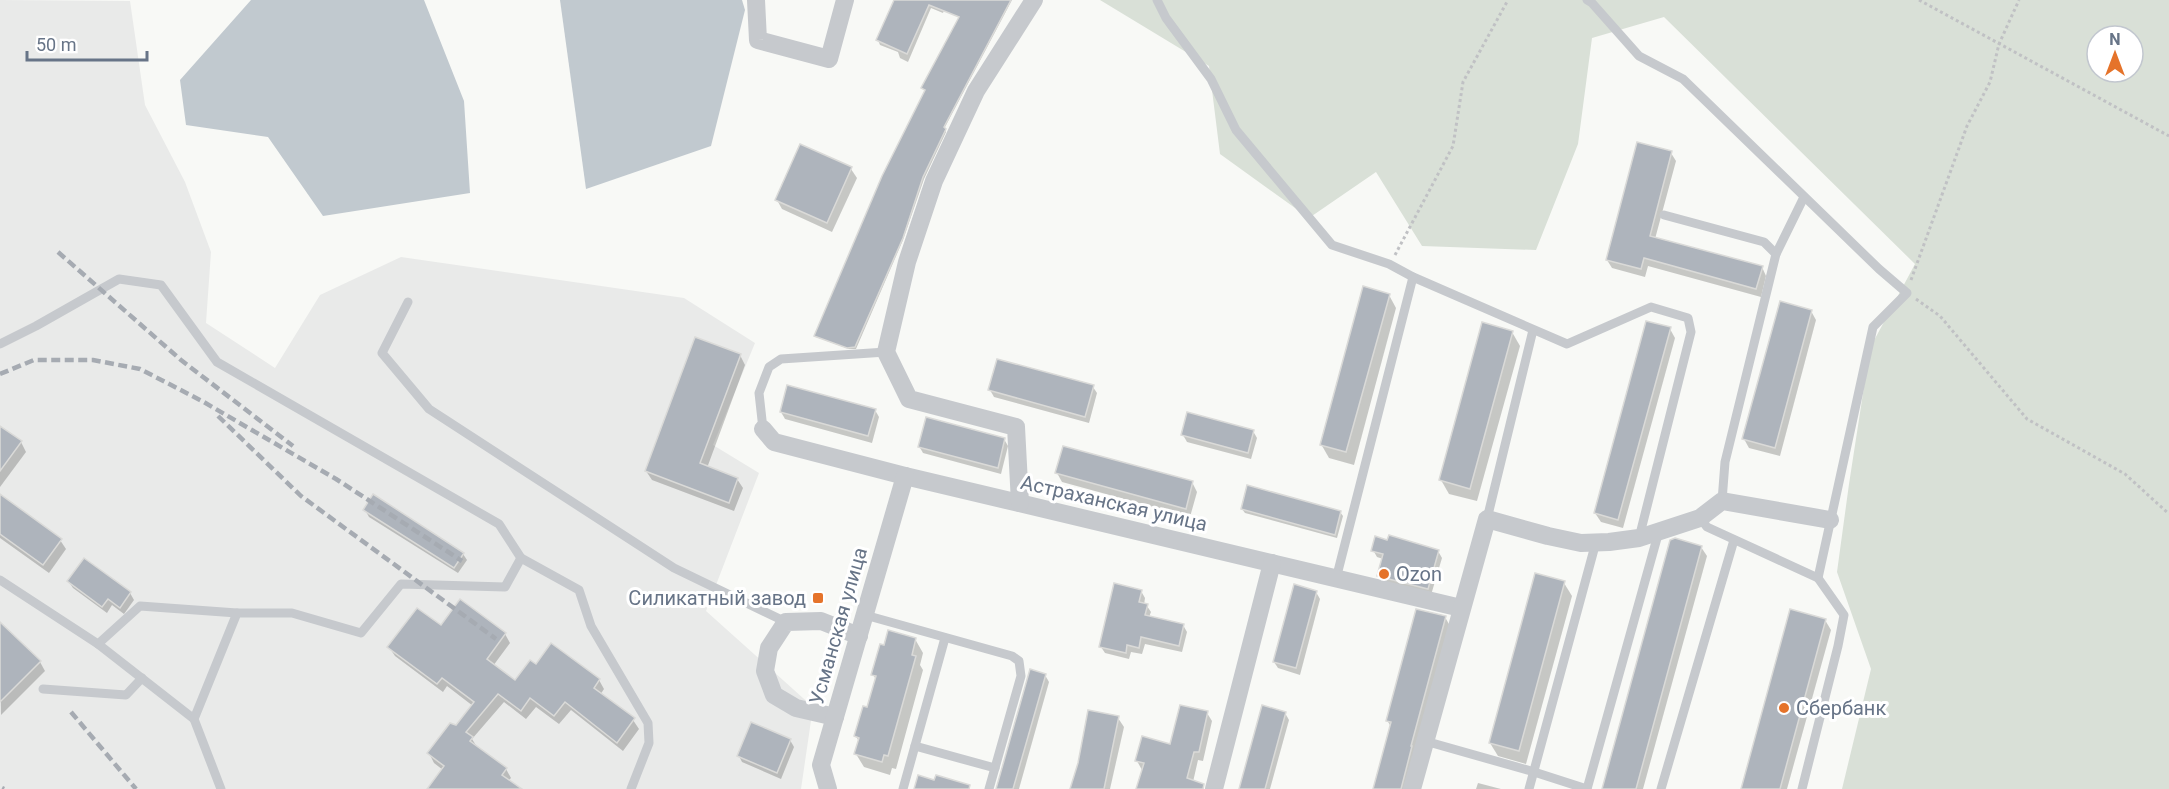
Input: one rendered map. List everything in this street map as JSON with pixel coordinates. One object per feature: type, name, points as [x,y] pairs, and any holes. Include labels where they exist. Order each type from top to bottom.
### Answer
[{"type":"street","points":[[756,0],[758,40],[829,59],[845,0]]},
{"type":"street","points":[[1020,503],[1016,427],[909,399],[886,352],[907,262],[934,181],[976,92],[1034,0]]},
{"type":"street","name":"Астраханская улица","points":[[763,429],[774,442],[905,476],[1461,608]]},
{"type":"street","name":"Усманская улица","points":[[828,789],[821,765],[905,476]]},
{"type":"street","points":[[1412,789],[1487,519],[1581,543],[1640,538],[1700,518],[1722,501],[1830,520]]},
{"type":"street","points":[[1214,789],[1272,563]]},
{"type":"street","points":[[835,717],[796,708],[774,695],[765,671],[770,648],[786,622],[821,621],[859,636]]},
{"type":"lane","points":[[1157,0],[1166,18],[1211,79],[1236,130],[1332,245],[1389,264],[1413,278],[1567,344],[1651,307],[1688,318],[1691,332],[1640,538]]},
{"type":"lane","points":[[1587,0],[1639,56],[1683,79],[1907,293],[1873,327],[1818,578]]},
{"type":"lane","points":[[1722,501],[1725,462],[1776,254],[1804,197]]},
{"type":"lane","points":[[1664,215],[1764,242],[1776,254]]},
{"type":"lane","points":[[1336,579],[1413,278]]},
{"type":"lane","points":[[0,344],[120,279],[161,285],[218,362],[499,524],[521,558],[579,590],[591,626],[648,723],[649,743],[631,789]]},
{"type":"lane","points":[[408,302],[382,353],[429,409],[674,568],[786,622]]},
{"type":"lane","points":[[1487,519],[1533,330]]},
{"type":"lane","points":[[763,429],[759,393],[769,367],[781,359],[886,352]]},
{"type":"lane","points":[[1700,518],[1707,527],[1818,578],[1844,615],[1802,789]]},
{"type":"lane","points":[[1425,741],[1533,771],[1587,789],[1659,531]]},
{"type":"lane","points":[[1661,789],[1734,540]]},
{"type":"lane","points":[[1529,789],[1596,542]]},
{"type":"lane","points":[[98,644],[140,606],[237,613],[292,612],[361,633],[401,584],[505,587],[521,558]]},
{"type":"lane","points":[[0,580],[98,644],[194,719],[221,789]]},
{"type":"lane","points":[[194,719],[237,613]]},
{"type":"lane","points":[[865,615],[1012,656],[1019,661],[1021,676],[989,789]]},
{"type":"lane","points":[[903,789],[945,638]]},
{"type":"lane","points":[[43,688],[126,695],[142,678]]},
{"type":"lane","points":[[915,746],[994,768]]},
{"type":"path","points":[[1389,264],[1452,146],[1463,82],[1508,0]]},
{"type":"path","points":[[1919,0],[2169,136]]},
{"type":"path","points":[[2019,0],[1999,44],[1990,82],[1967,126],[1907,293],[1940,316],[2027,419],[2125,474],[2169,514]]},
{"type":"shaded area","points":[[0,0],[130,1],[145,105],[185,182],[211,252],[206,323],[275,368],[320,295],[401,257],[684,298],[755,343],[713,445],[759,473],[706,611],[813,707],[801,789],[0,789]]},
{"type":"shaded area","points":[[251,0],[424,0],[464,101],[470,193],[323,216],[268,137],[186,125],[180,80]]},
{"type":"shaded area","points":[[560,0],[742,0],[745,10],[711,146],[586,189]]},
{"type":"shaded area","points":[[1100,0],[2169,0],[2169,789],[1842,789],[1871,669],[1837,572],[1849,484],[1870,348],[1915,264],[1664,17],[1592,38],[1578,144],[1536,250],[1422,246],[1376,172],[1309,218],[1220,154],[1209,66]]},
{"type":"building","points":[[894,0],[1011,0],[944,127],[946,129],[923,177],[903,238],[855,347],[847,348],[814,336],[882,176],[925,90],[921,88],[959,17],[929,5],[907,54],[876,40]]},
{"type":"building","points":[[1637,142],[1672,151],[1650,236],[1763,266],[1756,289],[1644,258],[1641,269],[1606,260]]},
{"type":"building","points":[[800,144],[852,167],[827,223],[775,200]]},
{"type":"building","points":[[1363,286],[1390,294],[1346,452],[1320,445]]},
{"type":"building","points":[[1780,301],[1812,310],[1775,448],[1742,439]]},
{"type":"building","points":[[1646,321],[1671,327],[1618,520],[1594,513]]},
{"type":"building","points":[[1482,322],[1513,331],[1470,489],[1439,480]]},
{"type":"building","points":[[695,337],[741,354],[700,463],[738,478],[729,503],[645,471]]},
{"type":"building","points":[[997,359],[1094,385],[1085,417],[988,390]]},
{"type":"building","points":[[787,385],[876,409],[868,436],[780,412]]},
{"type":"building","points":[[1187,412],[1254,430],[1248,453],[1181,435]]},
{"type":"building","points":[[926,417],[1005,438],[998,468],[918,447]]},
{"type":"building","points":[[0,426],[22,441],[0,471]]},
{"type":"building","points":[[1063,446],[1193,481],[1186,509],[1055,473]]},
{"type":"building","points":[[1247,485],[1341,511],[1335,535],[1241,509]]},
{"type":"building","points":[[0,494],[62,539],[43,565],[0,534]]},
{"type":"building","points":[[373,494],[464,553],[454,568],[363,510]]},
{"type":"building","points":[[1389,535],[1439,550],[1428,589],[1377,576],[1383,554],[1371,551],[1375,536],[1387,540]]},
{"type":"building","points":[[1675,538],[1702,546],[1636,789],[1602,789],[1670,540]]},
{"type":"building","points":[[84,558],[131,592],[120,608],[108,599],[102,607],[67,581]]},
{"type":"building","points":[[1535,573],[1565,581],[1519,751],[1489,743]]},
{"type":"building","points":[[1114,583],[1142,590],[1139,602],[1148,604],[1145,615],[1184,624],[1179,646],[1141,637],[1139,648],[1127,645],[1126,653],[1099,647]]},
{"type":"building","points":[[1294,584],[1317,591],[1296,668],[1273,662]]},
{"type":"building","points":[[460,599],[506,633],[487,659],[515,680],[530,660],[536,664],[551,643],[600,679],[594,688],[635,718],[617,743],[565,702],[554,716],[530,698],[521,711],[498,694],[466,732],[473,737],[470,741],[507,768],[502,775],[522,789],[427,789],[444,766],[427,753],[450,723],[456,725],[474,702],[442,678],[437,684],[387,647],[417,608],[441,625]]},
{"type":"building","points":[[1416,609],[1446,616],[1401,789],[1373,789],[1391,722],[1386,721]]},
{"type":"building","points":[[1790,609],[1826,619],[1780,789],[1741,789]]},
{"type":"building","points":[[0,622],[41,661],[0,702]]},
{"type":"building","points":[[888,630],[916,638],[912,655],[916,656],[888,756],[884,755],[882,762],[854,754],[859,738],[854,736],[863,706],[867,707],[876,676],[871,675],[880,644],[884,645]]},
{"type":"building","points":[[1030,669],[1046,674],[1013,789],[996,789]]},
{"type":"building","points":[[1180,705],[1208,711],[1199,752],[1194,752],[1187,778],[1204,784],[1203,789],[1136,789],[1144,763],[1135,761],[1142,736],[1170,744]]},
{"type":"building","points":[[1262,705],[1286,712],[1265,789],[1239,789]]},
{"type":"building","points":[[1088,710],[1119,716],[1104,789],[1070,789],[1078,763]]},
{"type":"building","points":[[751,722],[791,739],[777,773],[737,756]]},
{"type":"building","points":[[918,775],[934,780],[936,775],[970,785],[969,789],[914,789]]},
{"type":"railway","points":[[58,252],[181,360],[293,446]]},
{"type":"railway","points":[[0,374],[34,360],[93,360],[140,369],[202,401],[336,479],[462,561]]},
{"type":"railway","points":[[218,416],[301,496],[496,639]]},
{"type":"railway","points":[[71,712],[136,789]]},
{"type":"place","name":"Ozon","points":[[1384,574]]},
{"type":"place","name":"Силикатный завод","points":[[818,598]]},
{"type":"place","name":"Сбербанк","points":[[1784,708]]}]
